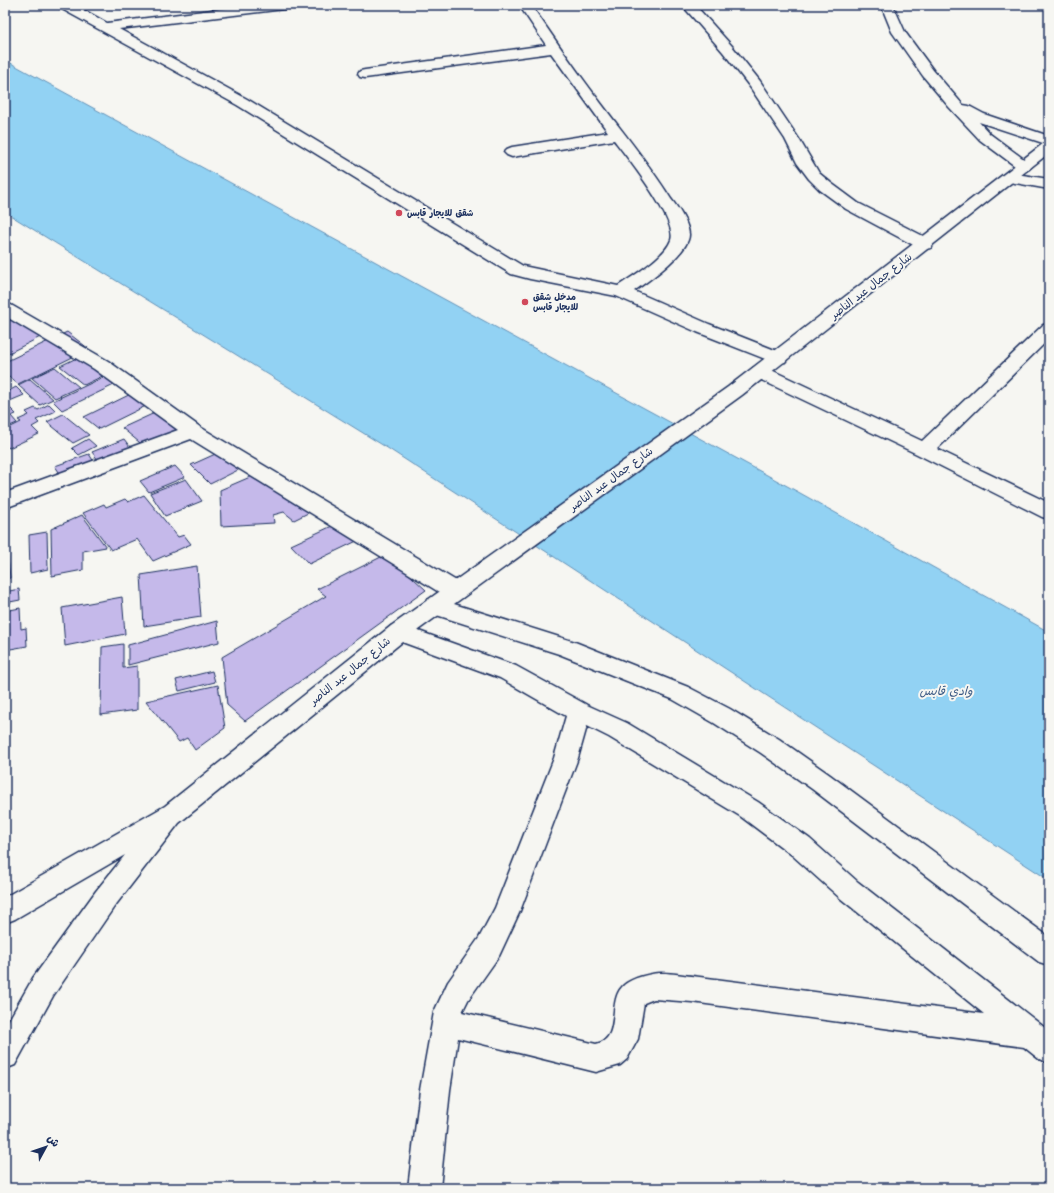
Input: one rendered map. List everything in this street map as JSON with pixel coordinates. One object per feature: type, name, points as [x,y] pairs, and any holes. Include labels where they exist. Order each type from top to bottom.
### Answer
[{"type":"street","points":[[66,5],[103,27],[242,102],[516,270],[621,292],[703,328],[779,358]]},
{"type":"street","points":[[103,27],[284,5]]},
{"type":"street","points":[[525,5],[679,222],[681,234],[678,244],[670,254],[640,279],[621,292]]},
{"type":"street","points":[[688,5],[727,48],[764,96],[813,175],[829,190],[849,203],[890,227],[925,244]]},
{"type":"street","points":[[887,5],[900,32],[928,73],[954,104],[985,137],[1024,166]]},
{"type":"street","points":[[365,74],[555,48]]},
{"type":"street","points":[[954,104],[979,117],[1049,141]]},
{"type":"street","points":[[512,152],[618,135]]},
{"type":"street","name":"شارع جمال عبد الناصر","points":[[174,813],[399,632],[735,391],[1049,146]]},
{"type":"street","points":[[1009,178],[1049,184]]},
{"type":"street","points":[[5,309],[101,365],[193,430],[455,592]]},
{"type":"street","points":[[924,450],[1049,329]]},
{"type":"street","points":[[760,372],[924,450],[1049,512]]},
{"type":"street","points":[[5,501],[193,430]]},
{"type":"street","points":[[435,606],[567,648],[680,693],[722,716],[770,746],[821,782],[1049,953]]},
{"type":"street","points":[[399,632],[508,672],[579,712],[618,730],[749,809],[801,847],[849,890],[1040,1042]]},
{"type":"street","points":[[424,1188],[435,1090],[448,1012],[458,991],[489,947],[507,911],[563,765],[579,712]]},
{"type":"street","points":[[5,911],[174,813]]},
{"type":"street","points":[[5,1055],[43,987],[105,899],[174,813]]},
{"type":"street","points":[[447,1022],[596,1058],[610,1055],[617,1049],[624,1040],[632,997],[639,990],[654,986],[700,990],[1040,1042]]},
{"type":"water","name":"وادي قابس","points":[[5,60],[800,493],[1049,632],[1049,880],[389,449],[5,212]]},
{"type":"building","points":[[26,313],[52,331],[5,355],[5,323]]},
{"type":"building","points":[[67,332],[89,349],[18,384],[5,374],[5,362]]},
{"type":"building","points":[[87,353],[111,372],[84,385],[60,366]]},
{"type":"building","points":[[55,367],[79,387],[55,398],[32,378]]},
{"type":"building","points":[[106,376],[116,384],[62,410],[53,401]]},
{"type":"building","points":[[30,379],[53,399],[40,405],[18,385]]},
{"type":"building","points":[[16,387],[24,395],[5,403],[5,393]]},
{"type":"building","points":[[145,387],[160,399],[99,429],[84,417]]},
{"type":"building","points":[[6,404],[16,414],[11,416],[17,423],[5,428],[5,405]]},
{"type":"building","points":[[49,404],[56,411],[36,420],[39,423],[32,427],[39,434],[9,448],[5,445],[5,430],[21,422],[18,420],[29,415],[26,412],[35,408],[38,410]]},
{"type":"building","points":[[161,410],[188,431],[145,447],[122,428]]},
{"type":"building","points":[[63,414],[89,435],[73,443],[47,422]]},
{"type":"building","points":[[88,439],[96,446],[79,455],[72,448]]},
{"type":"building","points":[[124,439],[133,451],[101,464],[92,452]]},
{"type":"building","points":[[222,451],[240,469],[210,484],[191,465]]},
{"type":"building","points":[[89,454],[96,465],[63,478],[55,466]]},
{"type":"building","points":[[175,466],[185,477],[149,492],[140,481]]},
{"type":"building","points":[[264,471],[310,512],[294,520],[284,512],[273,515],[274,523],[221,526],[220,490]]},
{"type":"building","points":[[186,479],[202,501],[165,516],[150,493]]},
{"type":"building","points":[[144,495],[178,537],[184,535],[191,544],[153,561],[137,539],[111,550],[83,513],[104,504],[106,507],[125,499],[128,502]]},
{"type":"building","points":[[82,515],[106,547],[83,551],[83,570],[52,576],[51,529]]},
{"type":"building","points":[[345,520],[363,538],[309,564],[291,545]]},
{"type":"building","points":[[47,532],[48,569],[30,573],[29,535]]},
{"type":"building","points":[[5,536],[10,578],[5,579]]},
{"type":"building","points":[[387,554],[426,590],[245,721],[227,705],[222,657],[326,596],[317,589]]},
{"type":"building","points":[[197,566],[201,617],[144,626],[141,575]]},
{"type":"building","points":[[19,589],[20,600],[5,603],[5,592]]},
{"type":"building","points":[[122,597],[125,634],[65,646],[62,608]]},
{"type":"building","points":[[20,608],[21,629],[26,628],[27,646],[5,650],[5,611]]},
{"type":"building","points":[[217,621],[219,642],[128,665],[128,645]]},
{"type":"building","points":[[123,644],[123,668],[137,666],[137,710],[101,715],[102,647]]},
{"type":"building","points":[[212,671],[215,682],[179,691],[176,680]]},
{"type":"building","points":[[218,685],[225,728],[195,750],[187,738],[179,742],[146,701]]},
{"type":"place","name":"شقق للايجار قابس","points":[[399,213]]},
{"type":"place","name":"مدخل شقق للايجار قابس","points":[[525,302]]}]
